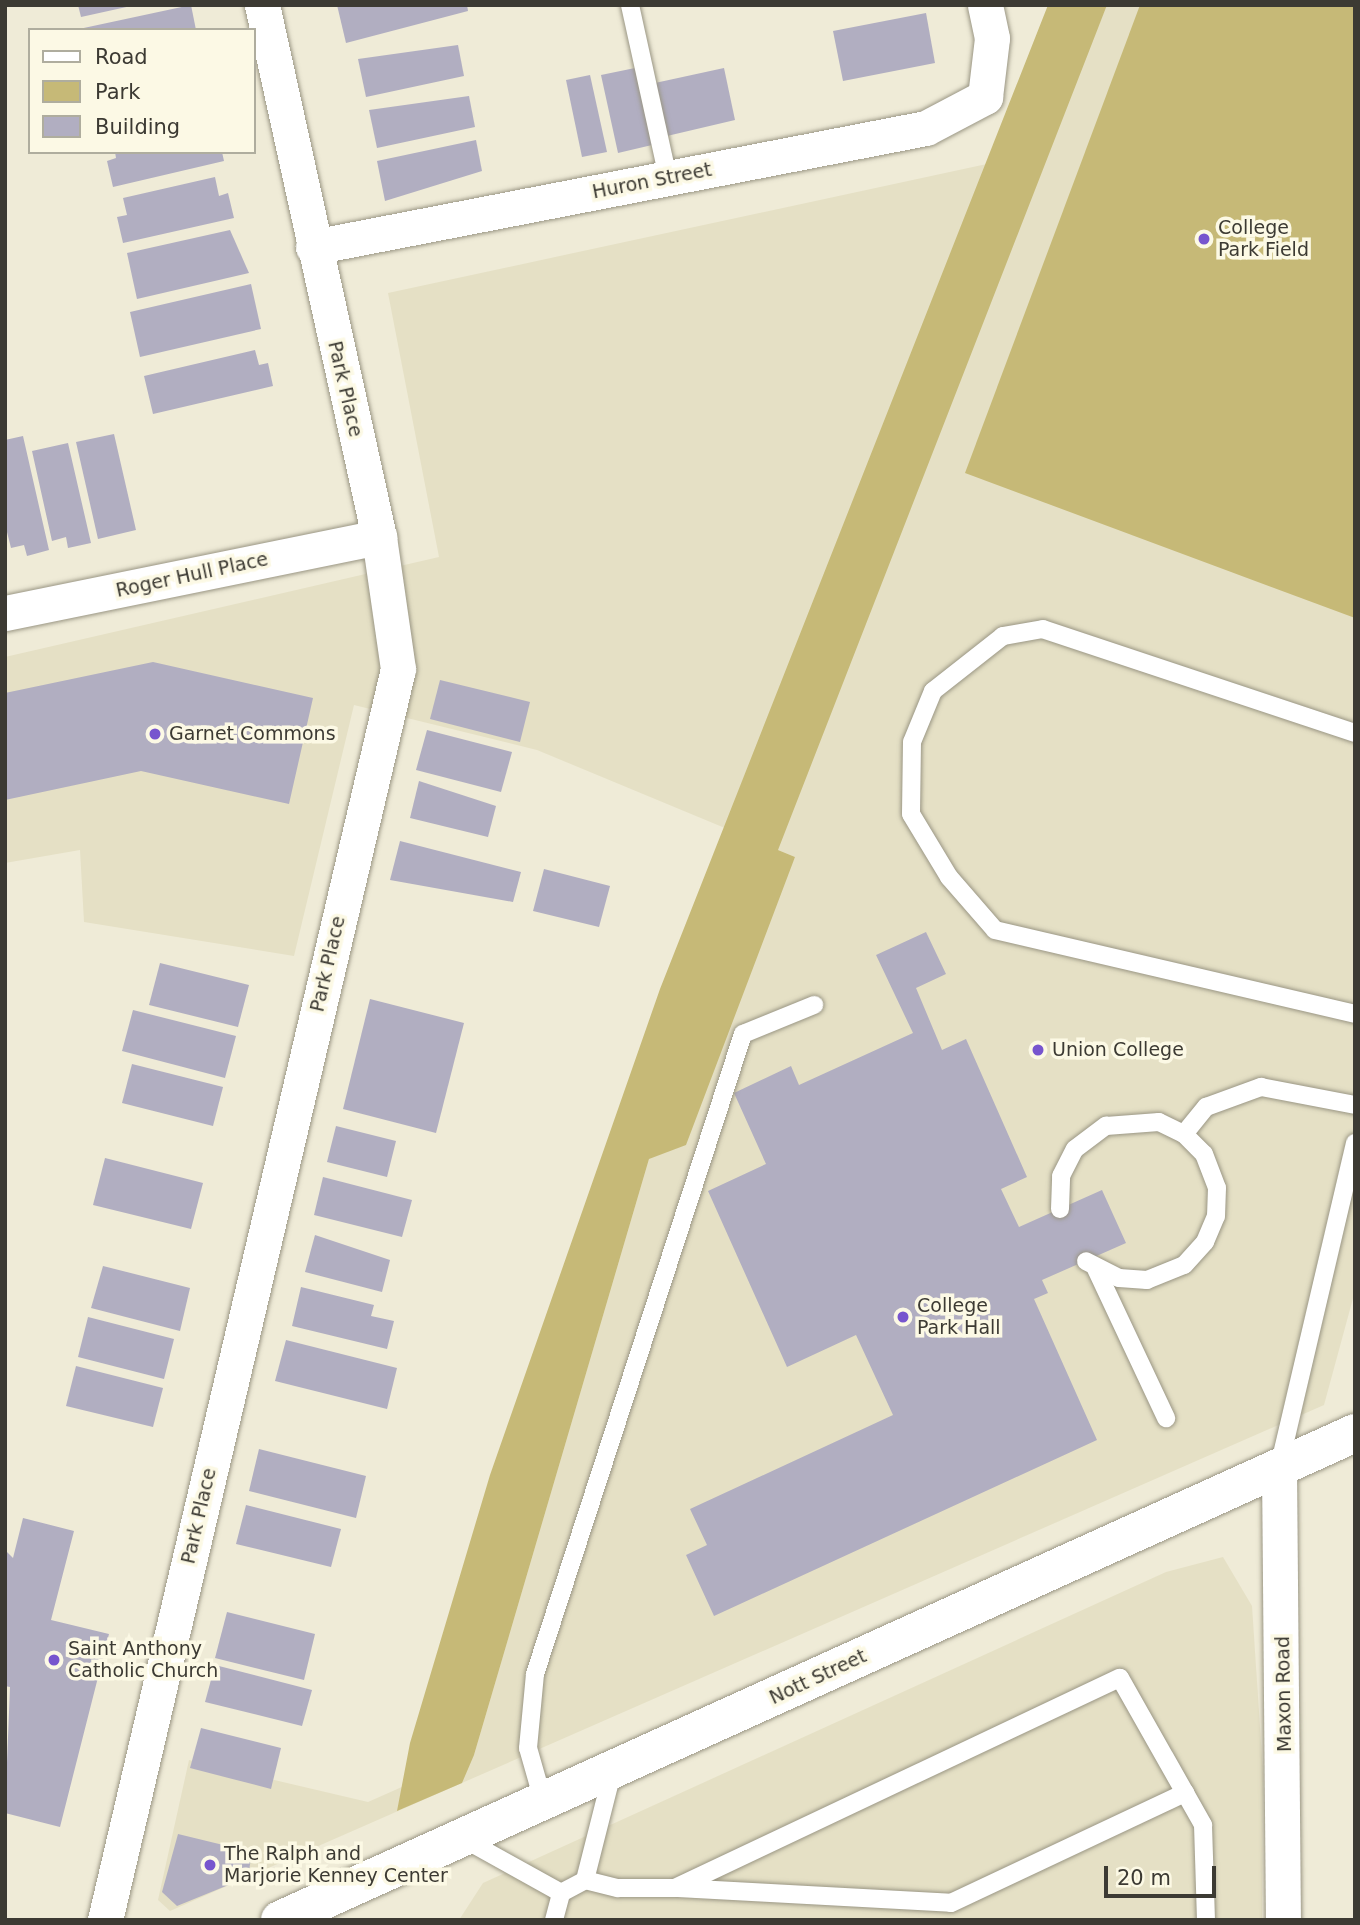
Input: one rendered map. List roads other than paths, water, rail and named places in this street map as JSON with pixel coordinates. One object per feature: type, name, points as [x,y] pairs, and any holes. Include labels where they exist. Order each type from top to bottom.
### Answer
[{"type":"main road","name":"Nott Street","points":[[281,1920],[544,1804],[1355,1433]]},
{"type":"street","name":"Park Place","points":[[105,1920],[398,669],[379,537],[313,247],[262,5]]},
{"type":"street","name":"Huron Street","points":[[313,247],[926,128],[985,97],[992,38],[985,5]]},
{"type":"street","name":"Roger Hull Place","points":[[5,613],[379,537]]},
{"type":"street","name":"Maxon Road","points":[[1279,1467],[1283,1920]]},
{"type":"lane","points":[[630,5],[668,178]]},
{"type":"lane","points":[[1355,733],[1043,629],[1003,636],[933,691],[912,742],[911,814],[949,877],[995,930],[1355,1014]]},
{"type":"lane","points":[[544,1804],[528,1748],[535,1674],[743,1034],[814,1005]]},
{"type":"lane","points":[[1184,1134],[1206,1107],[1261,1087],[1355,1105]]},
{"type":"lane","points":[[1060,1209],[1061,1175],[1075,1149],[1106,1126],[1144,1119],[1184,1134],[1204,1154],[1217,1188],[1216,1216],[1205,1242],[1184,1265],[1147,1280],[1091,1265],[1167,1418]]},
{"type":"lane","points":[[1279,1467],[1355,1143]]},
{"type":"lane","points":[[675,1888],[1120,1678],[1203,1825],[1206,1920]]},
{"type":"lane","points":[[585,1880],[612,1773]]},
{"type":"lane","points":[[554,1920],[561,1893],[585,1880],[618,1888],[675,1888],[951,1903],[1185,1793]]},
{"type":"lane","points":[[464,1839],[561,1893]]},
{"type":"place","name":"College Park Field","points":[[1204,239]]},
{"type":"place","name":"Garnet Commons","points":[[155,734]]},
{"type":"place","name":"Union College","points":[[1038,1050]]},
{"type":"place","name":"College Park Hall","points":[[903,1317]]},
{"type":"place","name":"Saint Anthony Catholic Church","points":[[54,1660]]},
{"type":"place","name":"The Ralph and Marjorie Kenney Center","points":[[210,1865]]}]
